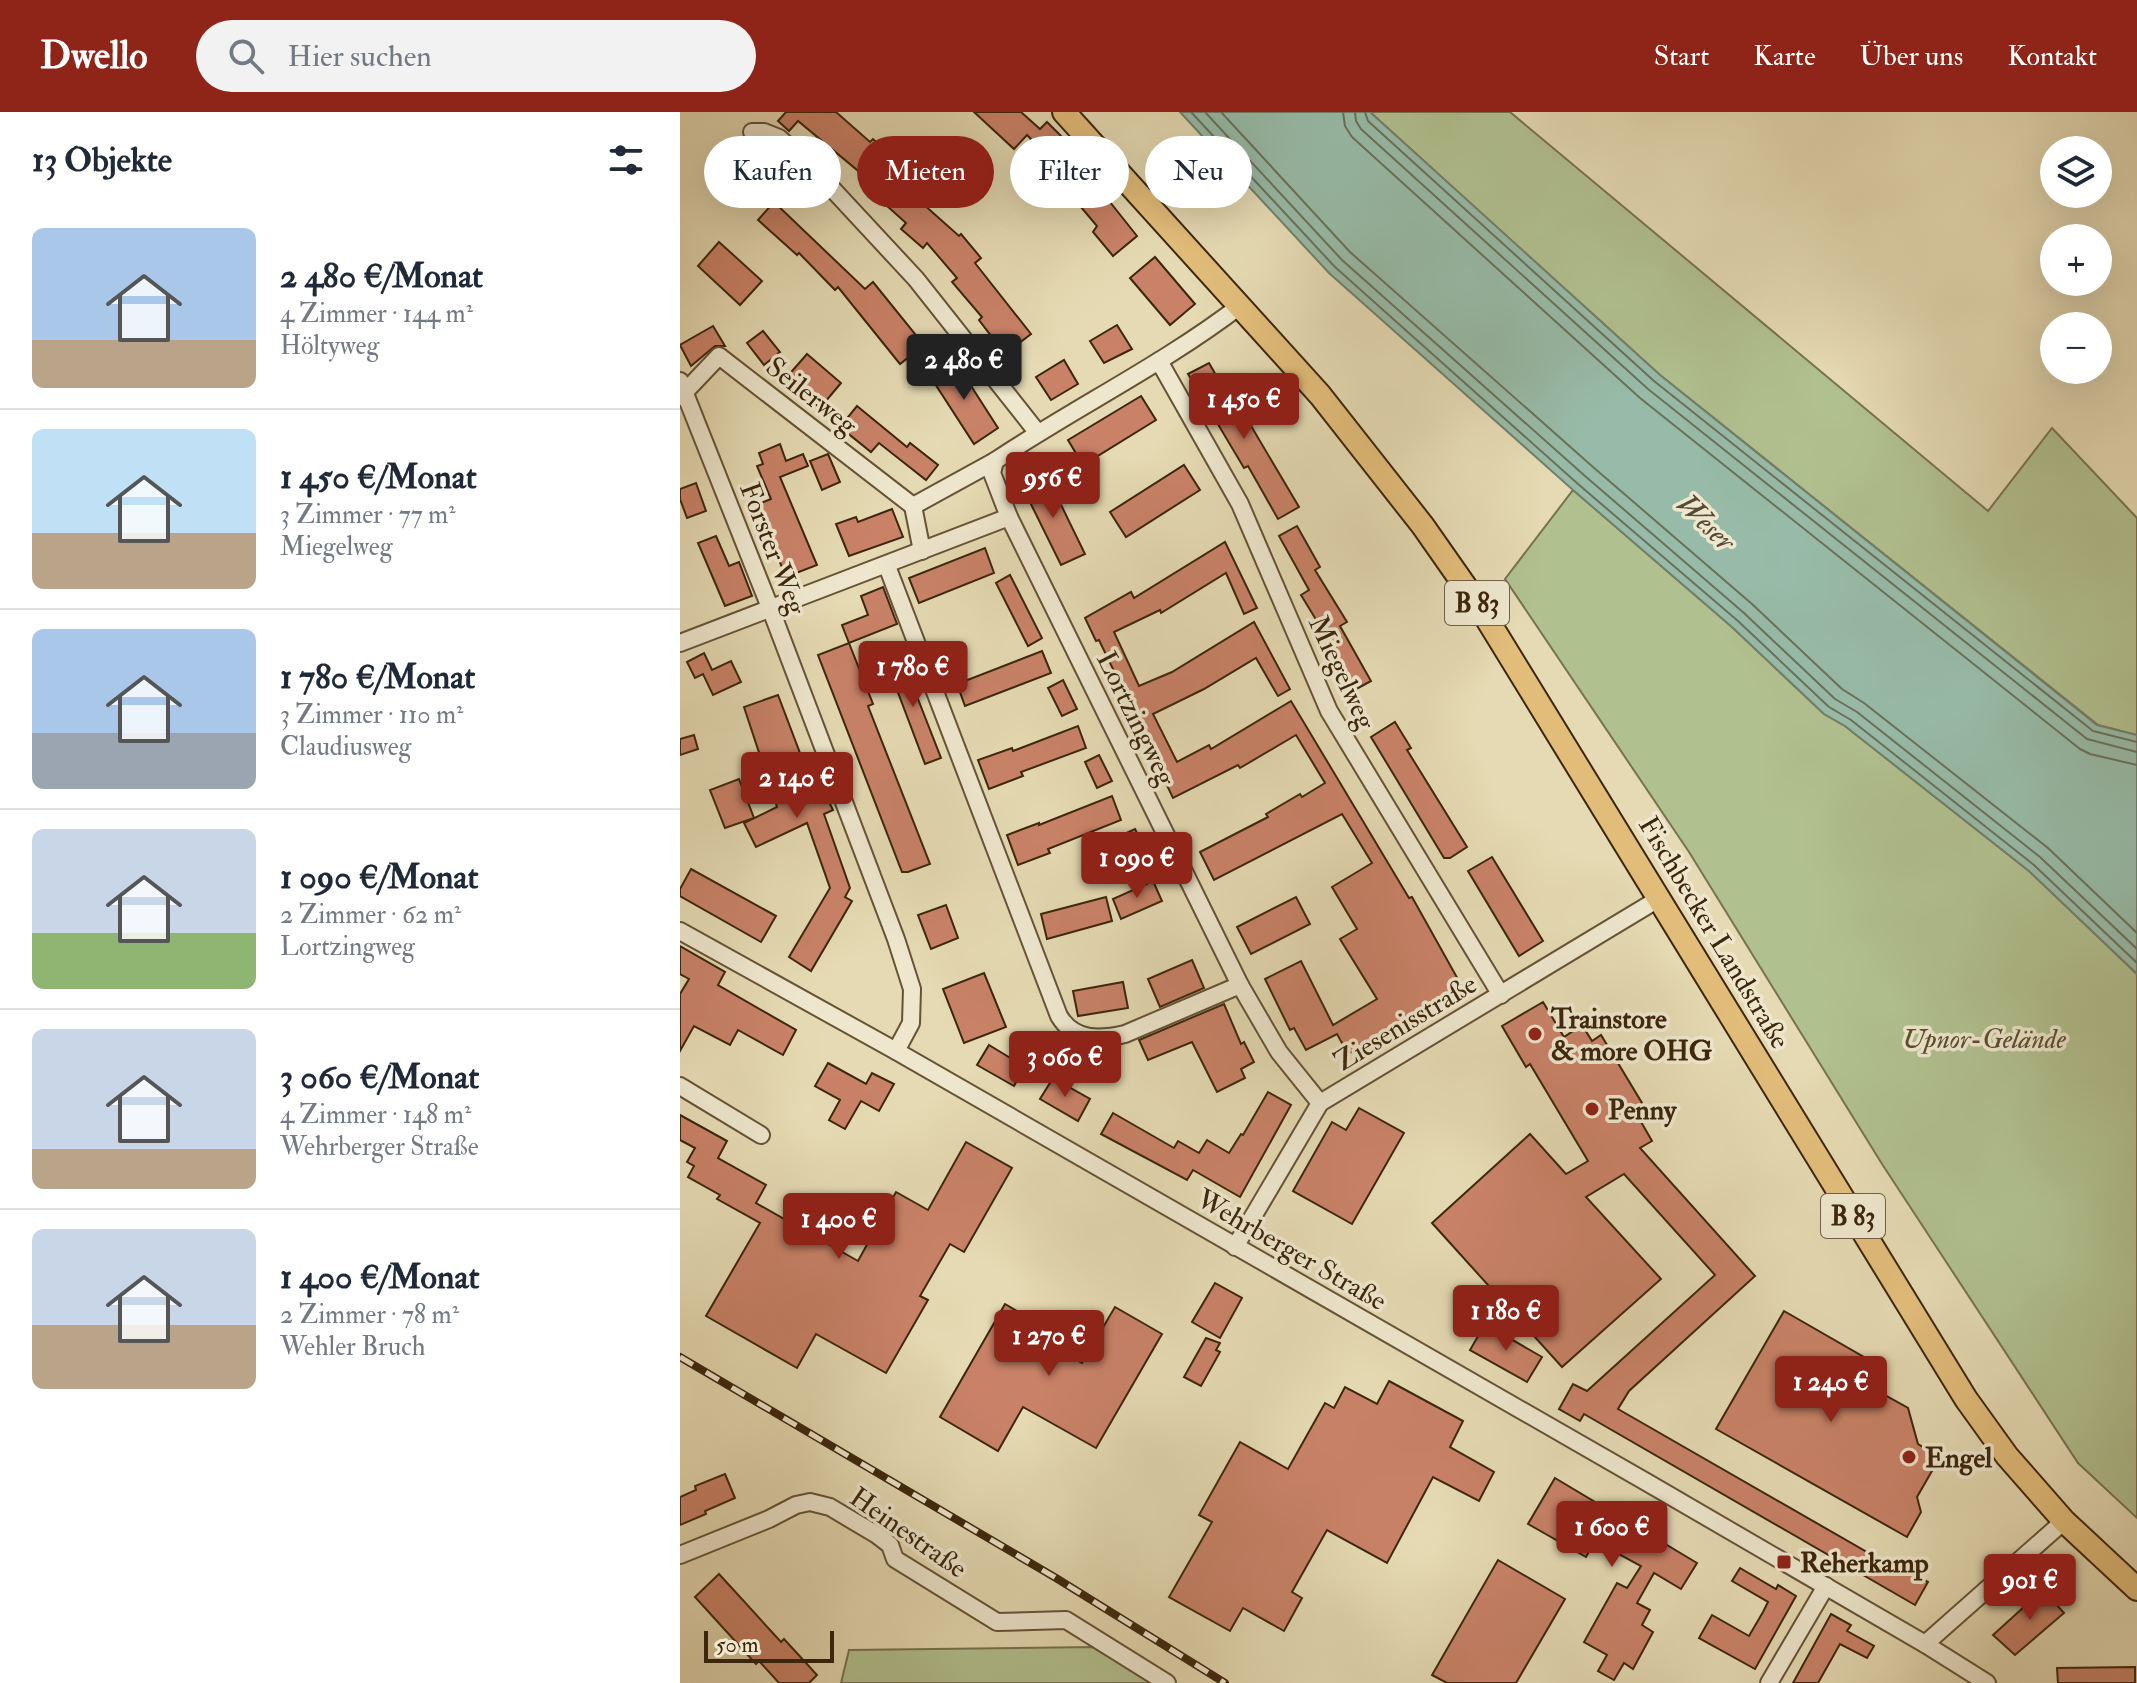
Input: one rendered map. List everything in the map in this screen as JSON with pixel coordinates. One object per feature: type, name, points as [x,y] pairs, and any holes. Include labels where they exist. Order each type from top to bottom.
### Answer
[{"type":"main road","name":"B 83","points":[[1064,112],[1241,305]]},
{"type":"main road","name":"Fischbecker Landstraße","points":[[1241,305],[1320,395],[1423,526],[1487,619],[1966,1399],[2007,1456],[2064,1521],[2137,1589]]},
{"type":"street","points":[[752,132],[764,132],[779,138],[812,167],[916,279],[1037,432]]},
{"type":"street","points":[[922,551],[913,506],[995,461],[1037,432],[1159,361],[1241,305]]},
{"type":"street","name":"Seilerweg","points":[[682,391],[719,356],[913,506]]},
{"type":"street","name":"Miegelweg","points":[[1159,361],[1240,504],[1329,711],[1501,995]]},
{"type":"street","name":"Forster Weg","points":[[682,391],[771,610],[896,939],[912,989],[911,1023],[896,1051]]},
{"type":"street","name":"Lortzingweg","points":[[995,461],[992,473],[1009,517],[1240,985],[1279,1052],[1320,1103]]},
{"type":"street","points":[[680,643],[1009,517]]},
{"type":"street","points":[[887,566],[1059,1016],[1067,1029],[1105,1039],[1125,1034],[1240,985]]},
{"type":"street","name":"Ziesenisstraße","points":[[1235,1247],[1320,1103],[1660,898]]},
{"type":"street","name":"Wehrberger Straße","points":[[680,931],[896,1051],[1826,1586],[1987,1683]]},
{"type":"street","points":[[680,1086],[761,1135]]},
{"type":"street","name":"Heinestraße","points":[[680,1555],[796,1505],[810,1502],[830,1507],[890,1545],[895,1559],[997,1622],[1066,1620],[1167,1683]]},
{"type":"street","points":[[1925,1644],[2064,1521]]},
{"type":"street","points":[[1769,1683],[1826,1586]]},
{"type":"green space","points":[[1370,112],[1510,112],[1988,511],[2052,428],[2137,518],[2137,735],[2098,725],[1660,375]]},
{"type":"green space","name":"Upnor-Gelände","points":[[1573,490],[1732,627],[1824,714],[1845,726],[2029,871],[2137,974],[2137,1518],[2078,1463],[1882,1164],[1689,852],[1505,579]]},
{"type":"green space","points":[[1095,1647],[1159,1683],[841,1683],[849,1650]]},
{"type":"water","name":"Weser","points":[[1180,112],[1370,112],[1660,375],[2097,725],[2137,735],[2137,974],[2029,871],[1845,726],[1824,714],[1732,627],[1329,273],[1252,190],[1252,136],[1202,136]]},
{"type":"building","points":[[786,112],[836,112],[863,136],[857,136],[857,170],[841,157],[841,136],[816,136],[798,121],[789,131],[778,121]]},
{"type":"building","points":[[974,112],[1021,112],[1040,129],[1047,122],[1061,136],[1010,136],[1010,145]]},
{"type":"building","points":[[769,208],[780,208],[865,289],[873,282],[924,345],[900,364],[838,287],[835,290],[799,253],[797,255],[758,220]]},
{"type":"building","points":[[889,208],[928,208],[959,236],[961,234],[981,258],[975,263],[1031,334],[1005,354],[979,320],[982,317],[952,282],[957,278],[927,243],[923,248],[901,229],[906,223]]},
{"type":"building","points":[[1082,208],[1115,208],[1137,236],[1113,256],[1093,232],[1097,226]]},
{"type":"building","points":[[719,242],[762,281],[740,305],[698,266]]},
{"type":"building","points":[[1155,257],[1195,304],[1170,325],[1130,278]]},
{"type":"building","points":[[1117,325],[1132,349],[1104,363],[1090,341]]},
{"type":"building","points":[[713,326],[725,346],[715,346],[691,366],[680,345]]},
{"type":"building","points":[[763,331],[780,352],[764,365],[747,343]]},
{"type":"building","points":[[807,354],[841,383],[820,408],[786,378]]},
{"type":"building","points":[[1064,360],[1078,384],[1051,400],[1036,377]]},
{"type":"building","points":[[955,361],[998,428],[974,444],[930,376]]},
{"type":"building","points":[[1209,363],[1240,417],[1244,414],[1299,507],[1278,519],[1248,466],[1244,468],[1188,374]]},
{"type":"building","points":[[1141,396],[1156,420],[1083,465],[1068,440]]},
{"type":"building","points":[[857,406],[907,447],[910,443],[938,465],[926,480],[879,443],[871,452],[840,427]]},
{"type":"building","points":[[780,444],[786,461],[803,454],[808,466],[780,477],[817,565],[786,577],[756,505],[771,499],[757,466],[763,464],[759,453]]},
{"type":"building","points":[[828,454],[840,482],[822,490],[810,461]]},
{"type":"building","points":[[1184,465],[1200,490],[1126,537],[1110,512]]},
{"type":"building","points":[[1046,474],[1085,554],[1061,565],[1022,486]]},
{"type":"building","points":[[696,483],[706,511],[687,518],[680,489]]},
{"type":"building","points":[[892,509],[903,537],[849,556],[836,524],[856,517],[858,522]]},
{"type":"building","points":[[1297,526],[1320,567],[1315,570],[1347,622],[1340,626],[1371,681],[1351,692],[1327,652],[1334,649],[1301,595],[1309,590],[1279,536]]},
{"type":"building","points":[[716,536],[729,566],[739,562],[752,596],[725,606],[698,543]]},
{"type":"building","points":[[1225,542],[1257,608],[1244,614],[1226,573],[1161,613],[1160,610],[1114,632],[1139,686],[1172,672],[1254,622],[1290,689],[1278,696],[1256,658],[1153,714],[1177,762],[1209,745],[1211,749],[1291,701],[1409,898],[1412,897],[1464,990],[1348,1054],[1337,1034],[1306,1050],[1294,1028],[1290,1030],[1265,979],[1301,961],[1333,1025],[1377,999],[1340,939],[1357,929],[1332,887],[1372,863],[1342,814],[1214,880],[1200,852],[1268,817],[1266,814],[1300,794],[1302,797],[1325,783],[1296,735],[1240,768],[1238,765],[1173,798],[1160,771],[1164,768],[1085,618],[1131,592],[1134,598]]},
{"type":"building","points":[[985,548],[994,573],[919,603],[909,578]]},
{"type":"building","points":[[1010,575],[1042,638],[1028,646],[996,583]]},
{"type":"building","points":[[883,587],[897,624],[849,643],[842,625],[868,615],[861,596]]},
{"type":"building","points":[[849,643],[873,704],[868,706],[930,864],[908,872],[902,872],[818,655]]},
{"type":"building","points":[[1042,651],[1051,673],[965,706],[957,684]]},
{"type":"building","points":[[704,653],[712,670],[731,661],[741,682],[713,695],[703,674],[695,678],[687,662]]},
{"type":"building","points":[[900,653],[941,758],[925,764],[885,658]]},
{"type":"building","points":[[1063,680],[1077,709],[1062,716],[1048,688]]},
{"type":"building","points":[[778,695],[814,790],[821,786],[833,810],[824,814],[850,888],[845,897],[852,901],[811,971],[789,957],[830,888],[807,823],[756,847],[744,823],[777,807],[744,707]]},
{"type":"building","points":[[1395,722],[1411,748],[1407,750],[1467,847],[1450,858],[1444,858],[1371,737]]},
{"type":"building","points":[[1078,726],[1086,748],[1021,772],[1023,776],[989,789],[978,760],[1012,748],[1013,751]]},
{"type":"building","points":[[694,735],[698,749],[680,755],[680,739]]},
{"type":"building","points":[[1099,755],[1112,781],[1097,788],[1085,762]]},
{"type":"building","points":[[739,779],[754,818],[725,828],[710,790]]},
{"type":"building","points":[[1112,796],[1121,820],[1048,849],[1050,853],[1018,865],[1007,835]]},
{"type":"building","points":[[1135,829],[1145,849],[1132,855],[1122,835]]},
{"type":"building","points":[[1492,857],[1543,941],[1519,956],[1468,871]]},
{"type":"building","points":[[691,869],[776,916],[761,942],[680,896],[680,889]]},
{"type":"building","points":[[1153,881],[1162,901],[1121,919],[1113,899]]},
{"type":"building","points":[[1106,897],[1112,921],[1047,939],[1041,914]]},
{"type":"building","points":[[1296,897],[1310,924],[1251,954],[1237,927]]},
{"type":"building","points":[[946,905],[958,938],[931,949],[918,915]]},
{"type":"building","points":[[680,946],[725,972],[718,985],[796,1030],[783,1055],[738,1030],[730,1045],[694,1026],[680,1051],[680,994],[689,979],[680,974]]},
{"type":"building","points":[[1192,960],[1204,988],[1160,1007],[1148,979]]},
{"type":"building","points":[[984,973],[1006,1027],[964,1043],[943,989]]},
{"type":"building","points":[[1123,982],[1128,1008],[1078,1016],[1073,991]]},
{"type":"building","points":[[1543,1002],[1564,1037],[1582,1025],[1592,1041],[1601,1035],[1642,1103],[1633,1108],[1652,1141],[1640,1148],[1755,1276],[1629,1391],[1618,1409],[1900,1571],[1902,1568],[1928,1582],[1915,1605],[1584,1414],[1580,1421],[1559,1409],[1573,1384],[1587,1391],[1715,1275],[1624,1174],[1586,1197],[1661,1279],[1562,1367],[1432,1223],[1530,1134],[1566,1174],[1588,1161],[1530,1064],[1526,1067],[1502,1026]]},
{"type":"building","points":[[1224,1004],[1241,1044],[1244,1042],[1254,1062],[1241,1069],[1245,1078],[1217,1092],[1192,1042],[1148,1060],[1139,1040]]},
{"type":"building","points":[[989,1045],[1012,1059],[1015,1055],[1027,1062],[1014,1086],[977,1065]]},
{"type":"building","points":[[828,1063],[866,1084],[872,1073],[894,1084],[879,1111],[861,1101],[845,1129],[829,1120],[840,1100],[815,1086]]},
{"type":"building","points":[[1053,1078],[1090,1099],[1078,1121],[1040,1099]]},
{"type":"building","points":[[1268,1092],[1291,1105],[1240,1197],[1193,1170],[1187,1180],[1101,1134],[1113,1113],[1174,1148],[1178,1141],[1199,1153],[1207,1140],[1229,1153]]},
{"type":"building","points":[[1359,1108],[1404,1133],[1352,1224],[1293,1191],[1332,1122],[1346,1130]]},
{"type":"building","points":[[680,1115],[727,1141],[718,1158],[766,1185],[756,1203],[858,1261],[896,1192],[928,1210],[966,1142],[1012,1168],[964,1252],[950,1244],[920,1296],[928,1300],[886,1373],[816,1334],[797,1368],[706,1316],[760,1223],[717,1199],[720,1195],[688,1177],[694,1166],[687,1162],[695,1148],[680,1140]]},
{"type":"building","points":[[1215,1283],[1242,1298],[1220,1338],[1192,1322]]},
{"type":"building","points":[[1005,1304],[1063,1338],[1057,1349],[1082,1363],[1115,1307],[1162,1334],[1096,1448],[1023,1407],[998,1451],[940,1417]]},
{"type":"building","points":[[1784,1311],[1876,1364],[1885,1395],[1908,1408],[1918,1444],[1940,1457],[1917,1497],[1921,1512],[1907,1537],[1716,1429]]},
{"type":"building","points":[[1485,1324],[1542,1357],[1527,1382],[1470,1350]]},
{"type":"building","points":[[1206,1338],[1220,1343],[1216,1350],[1220,1352],[1201,1386],[1184,1377]]},
{"type":"building","points":[[1389,1381],[1463,1421],[1450,1447],[1494,1472],[1479,1501],[1433,1477],[1387,1563],[1327,1530],[1292,1592],[1302,1598],[1284,1631],[1243,1608],[1230,1631],[1169,1597],[1212,1522],[1199,1515],[1240,1442],[1288,1469],[1325,1403],[1334,1408],[1345,1387],[1377,1404]]},
{"type":"building","points":[[725,1474],[735,1498],[680,1525],[680,1497],[696,1490],[695,1486]]},
{"type":"building","points":[[1555,1478],[1697,1563],[1681,1589],[1654,1573],[1637,1603],[1650,1610],[1642,1625],[1653,1632],[1633,1669],[1624,1663],[1614,1680],[1598,1671],[1607,1655],[1584,1642],[1617,1583],[1627,1588],[1641,1566],[1595,1541],[1586,1557],[1528,1524]]},
{"type":"building","points":[[1498,1560],[1565,1599],[1516,1683],[1447,1683],[1432,1675]]},
{"type":"building","points":[[1740,1568],[1776,1589],[1778,1585],[1796,1596],[1755,1669],[1699,1638],[1712,1615],[1749,1636],[1768,1602],[1732,1581]]},
{"type":"building","points":[[719,1574],[781,1642],[784,1639],[817,1675],[809,1683],[779,1683],[759,1661],[756,1664],[695,1597]]},
{"type":"building","points":[[2046,1587],[2058,1599],[2054,1602],[2064,1613],[2015,1655],[1993,1635]]},
{"type":"building","points":[[1831,1614],[1851,1625],[1847,1631],[1874,1646],[1867,1658],[1840,1644],[1818,1683],[1793,1683]]},
{"type":"building","points":[[2135,1667],[2135,1683],[2058,1683],[2057,1668]]},
{"type":"railway","points":[[680,1357],[1056,1578],[1225,1683]]},
{"type":"place","name":"Trainstore & more OHG","points":[[1535,1034]]},
{"type":"place","name":"Penny","points":[[1592,1109]]},
{"type":"place","name":"Engel","points":[[1909,1457]]},
{"type":"place","name":"Reherkamp","points":[[1784,1562]]}]
